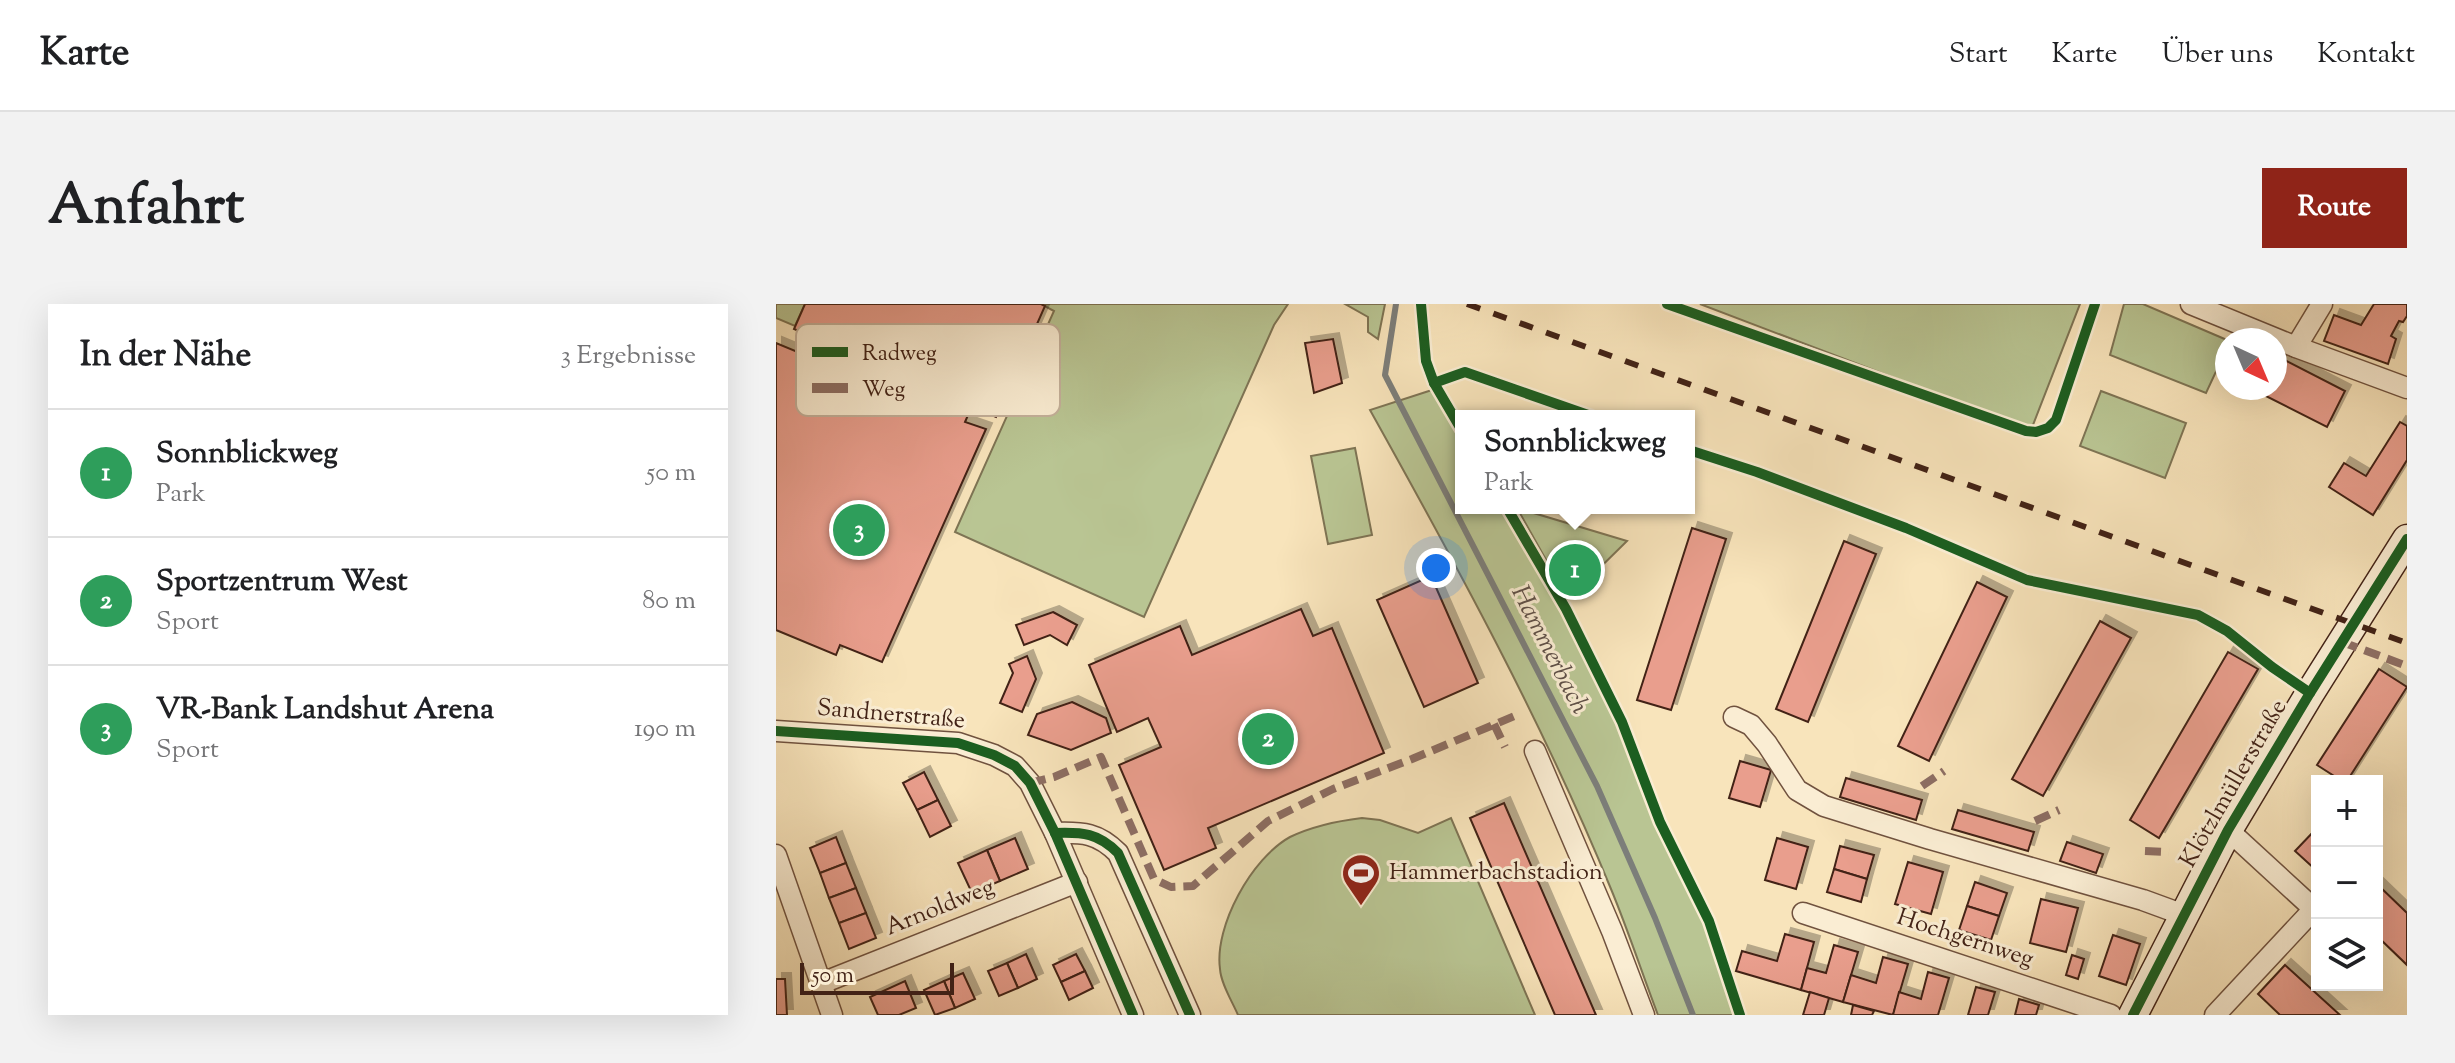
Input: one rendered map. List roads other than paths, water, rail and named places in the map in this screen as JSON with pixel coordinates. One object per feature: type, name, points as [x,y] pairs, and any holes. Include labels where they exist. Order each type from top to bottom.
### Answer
[{"type":"street","points":[[2191,304],[2407,388]]},
{"type":"street","points":[[2296,347],[2322,304]]},
{"type":"street","name":"Klötzlmüllerstraße","points":[[2133,1015],[2228,830],[2407,539]]},
{"type":"street","points":[[1734,717],[1751,725],[1797,790],[1816,802],[2184,915]]},
{"type":"street","name":"Sandnerstraße","points":[[776,731],[958,743],[1015,766],[1030,783],[1055,833],[1133,1015]]},
{"type":"street","points":[[1535,751],[1612,931],[1644,1015]]},
{"type":"street","name":"Klötzlmüllerstraße","points":[[2215,1015],[2314,909],[2228,830]]},
{"type":"street","points":[[1055,833],[1080,832],[1105,839],[1118,853],[1190,1015]]},
{"type":"street","points":[[776,855],[832,1015]]},
{"type":"street","name":"Arnoldweg","points":[[822,983],[1077,882]]},
{"type":"street","name":"Hochgernweg","points":[[1803,913],[2111,1015]]},
{"type":"waterway","name":"Hammerbach","points":[[1396,304],[1385,375],[1455,511]]},
{"type":"waterway","name":"Hammerbach","points":[[1457,514],[1597,786],[1655,918],[1693,1015]]},
{"type":"railway","points":[[1467,304],[2407,643]]},
{"type":"place","name":"VR-Bank Landshut Arena","points":[[859,530]]},
{"type":"place","name":"Sonnblickweg","points":[[1575,570]]},
{"type":"place","name":"Sportzentrum West","points":[[1268,739]]},
{"type":"place","name":"Hammerbachstadion","points":[[1361,907]]}]
